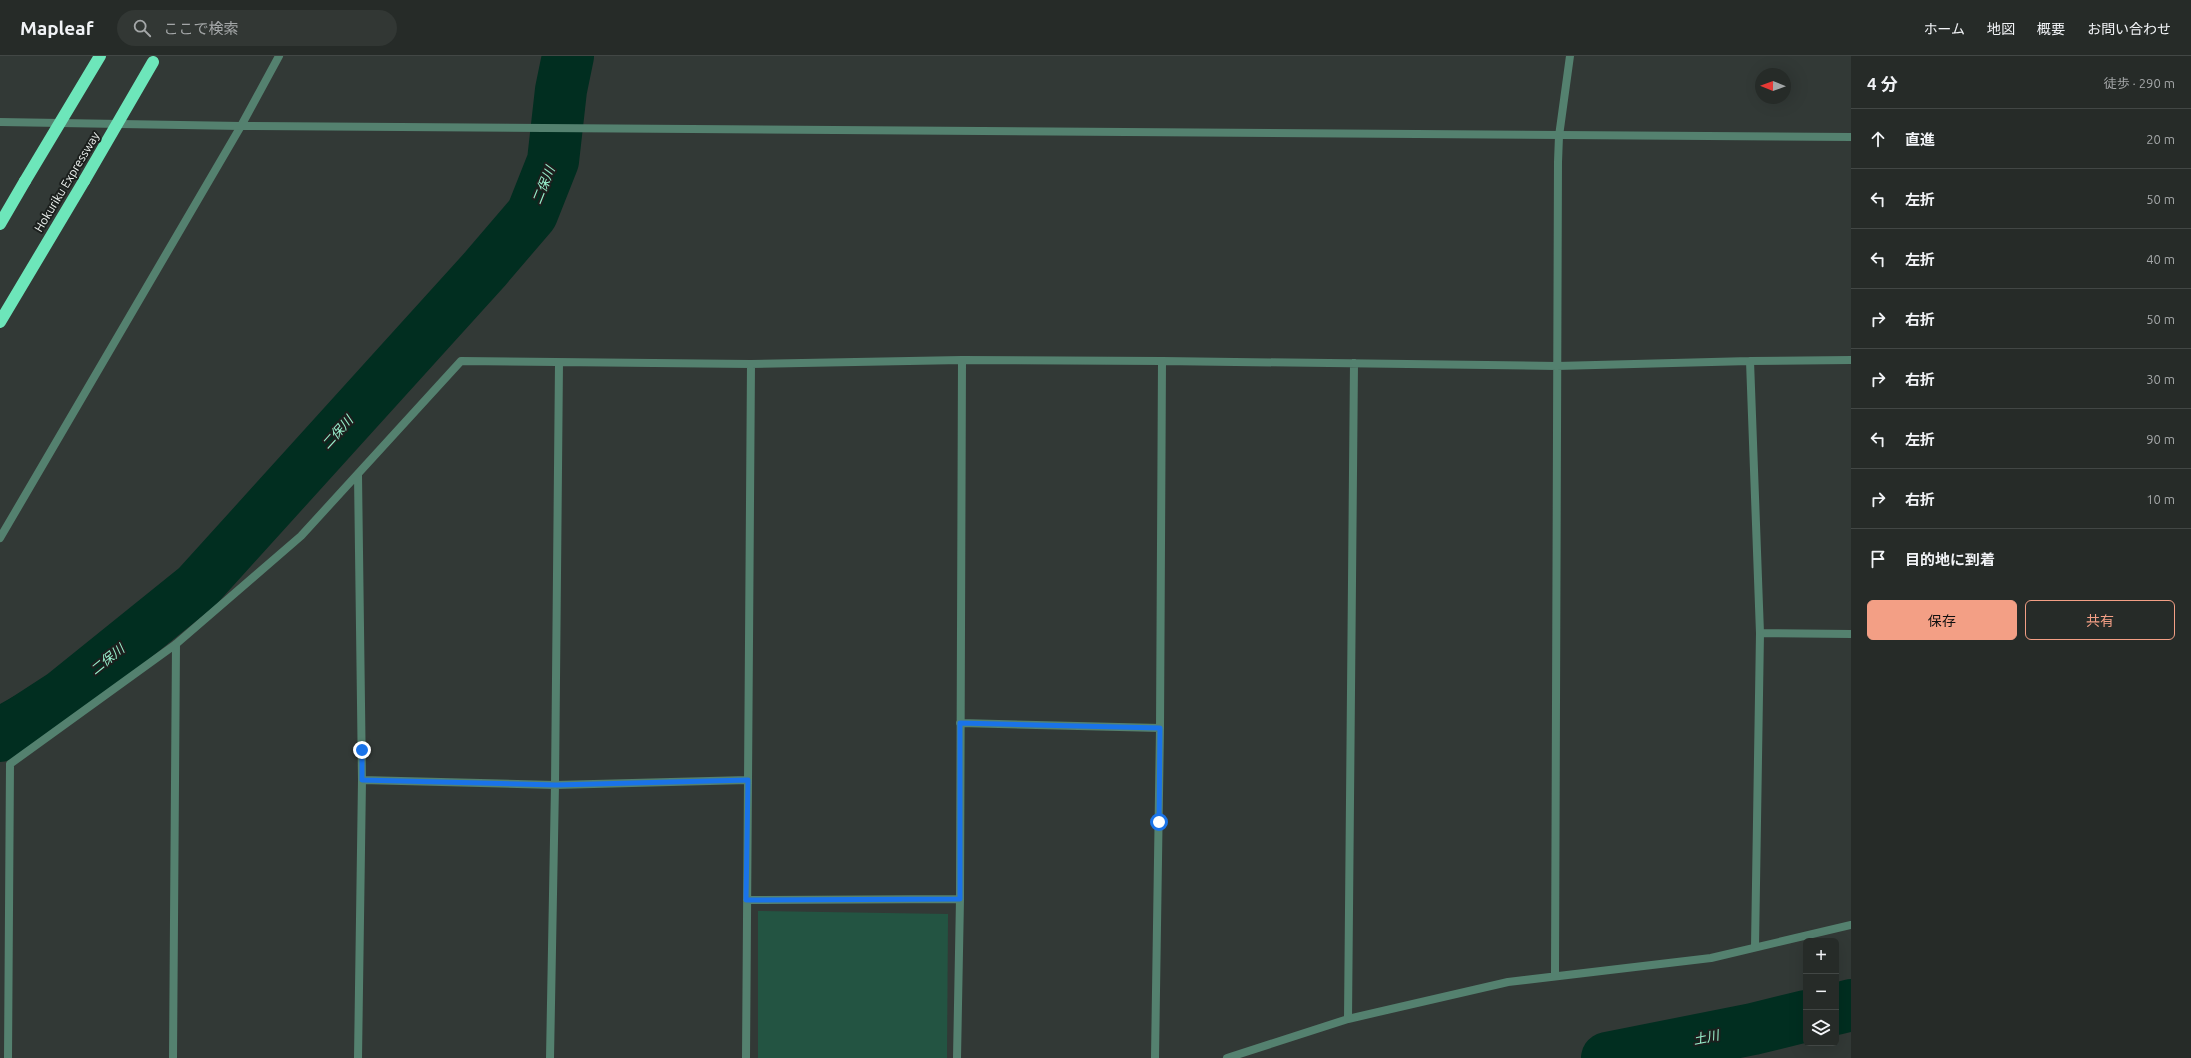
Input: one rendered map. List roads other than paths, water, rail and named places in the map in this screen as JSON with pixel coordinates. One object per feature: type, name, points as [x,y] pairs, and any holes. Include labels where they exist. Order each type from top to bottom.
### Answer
[{"type":"highway","points":[[0,224],[100,56]]},
{"type":"highway","name":"Hokuriku Expressway","points":[[0,322],[84,181],[154,59]]},
{"type":"street","points":[[0,538],[241,126],[279,56]]},
{"type":"street","points":[[1555,976],[1559,136],[1570,56]]},
{"type":"street","points":[[0,122],[241,126],[1851,137]]},
{"type":"street","points":[[956,1058],[960,899],[962,360]]},
{"type":"street","points":[[8,1058],[10,764],[176,644],[301,536],[461,361],[751,364],[962,360],[1557,366],[1851,360]]},
{"type":"street","points":[[1155,1058],[1160,728],[1162,361]]},
{"type":"street","points":[[1750,361],[1760,633],[1756,947]]},
{"type":"street","points":[[550,1058],[556,785],[559,363]]},
{"type":"street","points":[[1348,1019],[1354,363]]},
{"type":"street","points":[[746,1058],[751,364]]},
{"type":"street","points":[[358,475],[362,780],[358,1058]]},
{"type":"street","points":[[1760,633],[1851,634]]},
{"type":"street","points":[[173,1058],[176,644]]},
{"type":"street","points":[[960,723],[1160,728]]},
{"type":"street","points":[[362,780],[556,785],[748,780]]},
{"type":"street","points":[[746,900],[960,899]]},
{"type":"street","points":[[1227,1058],[1348,1019],[1508,982],[1711,958],[1851,925]]},
{"type":"waterway","name":"二保川","points":[[0,736],[63,695],[197,587],[485,269],[532,214],[553,161],[561,90],[568,56]]},
{"type":"waterway","name":"土川","points":[[1839,1008],[1851,1005]]},
{"type":"waterway","name":"土川","points":[[1607,1058],[1753,1029],[1803,1017]]}]
